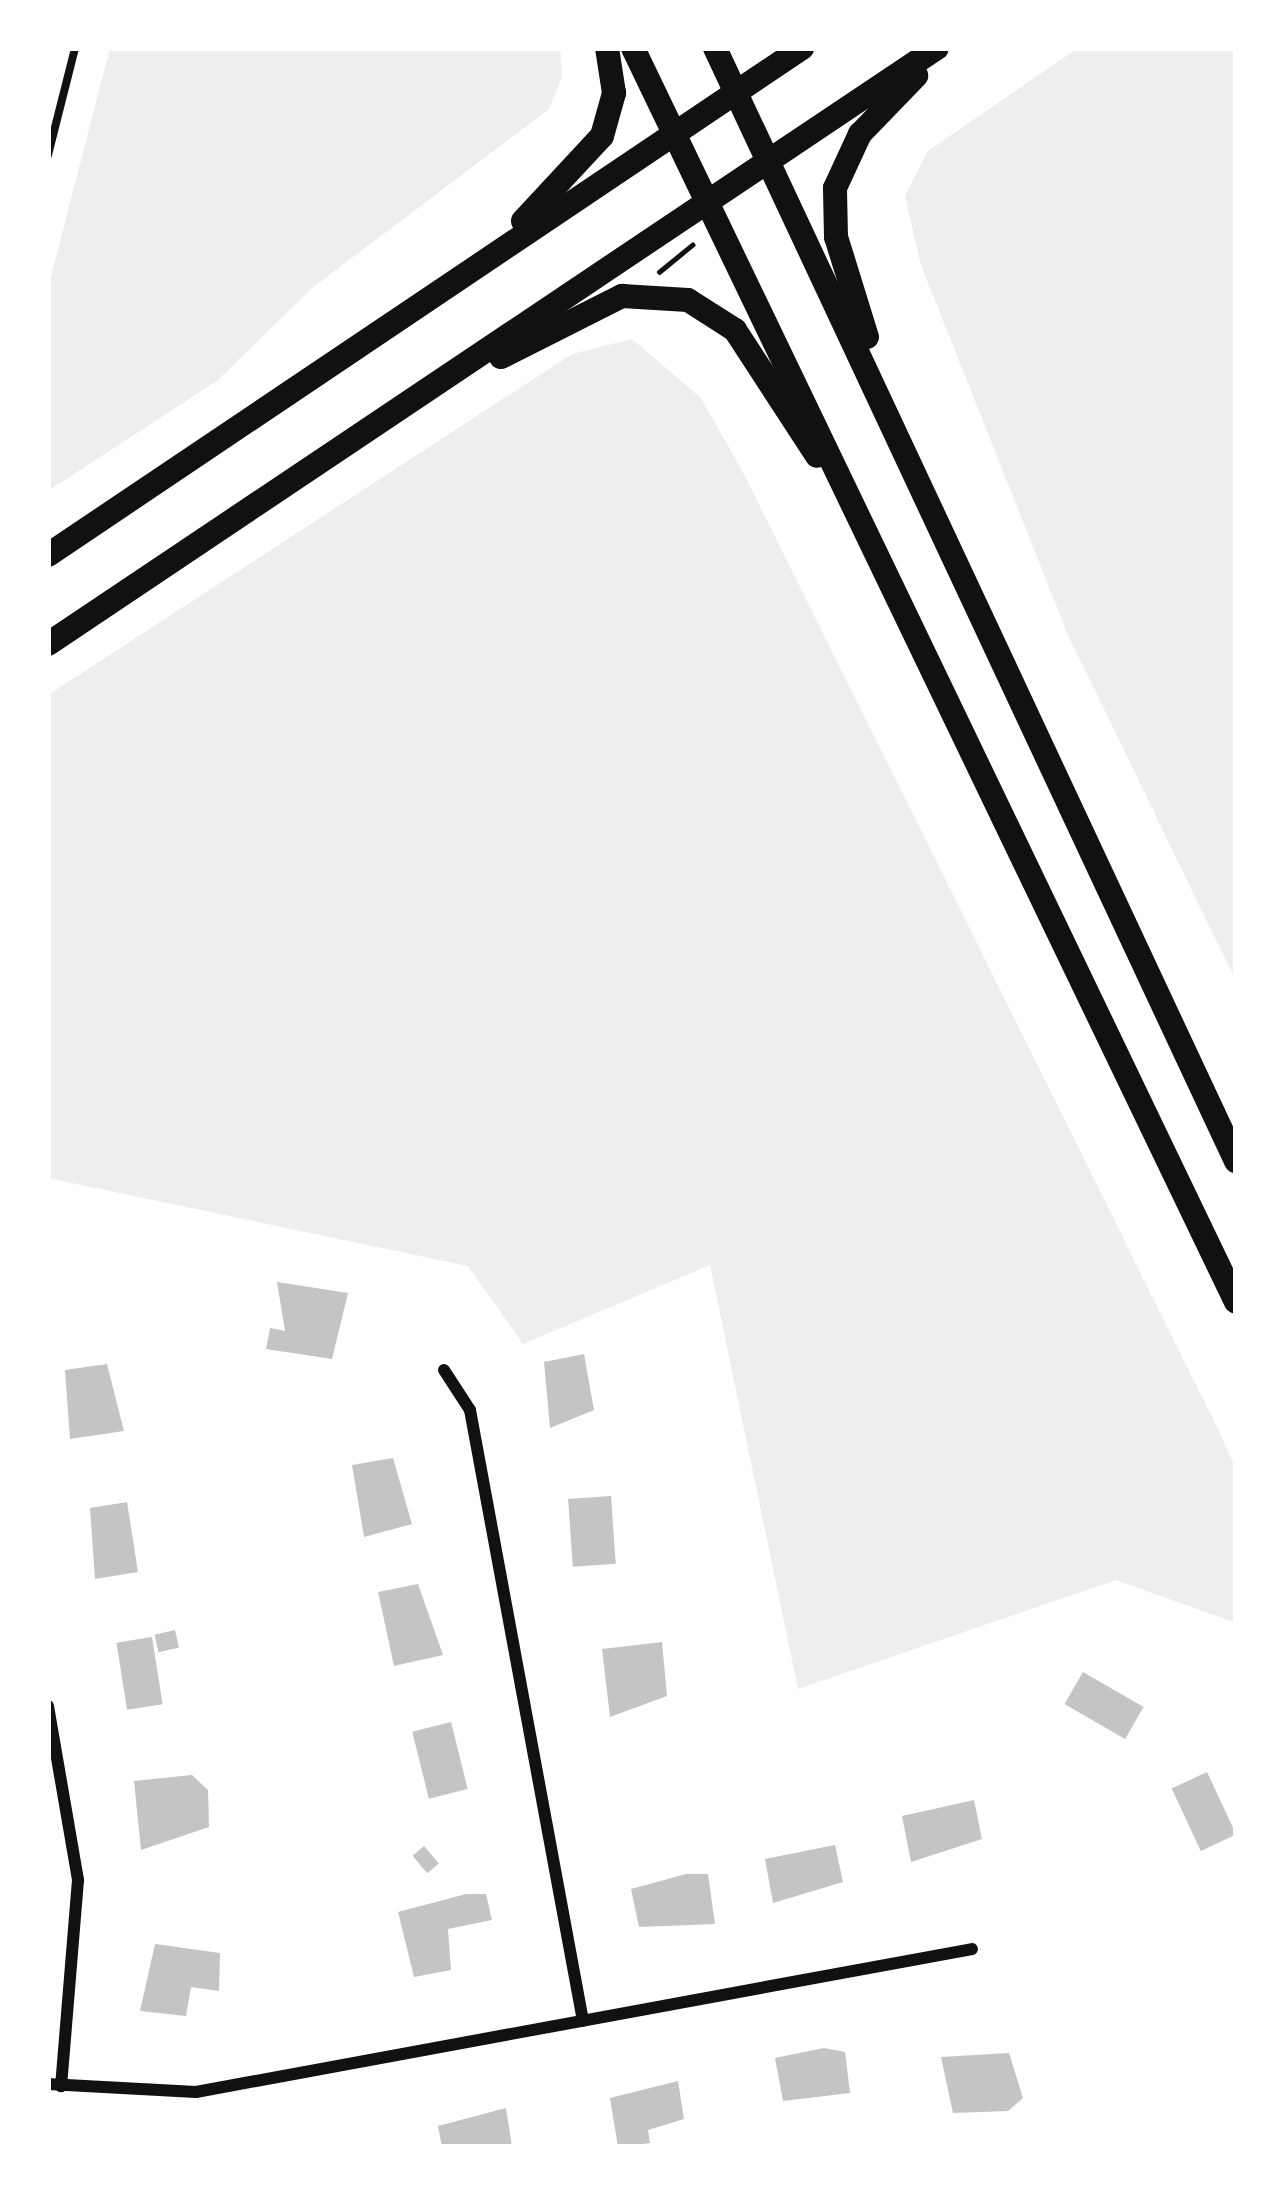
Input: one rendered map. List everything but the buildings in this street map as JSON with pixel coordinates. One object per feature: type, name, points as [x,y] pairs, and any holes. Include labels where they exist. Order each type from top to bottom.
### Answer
[{"type":"highway","points":[[478,264],[594,149],[613,106],[607,48]]},
{"type":"highway","points":[[633,48],[1236,1301]]},
{"type":"highway","points":[[715,48],[891,414],[1236,1160]]},
{"type":"highway","points":[[48,555],[802,48]]},
{"type":"highway","points":[[48,644],[940,48]]},
{"type":"highway","points":[[891,414],[836,237],[835,188],[860,134],[940,48]]},
{"type":"highway","points":[[372,426],[592,309],[660,294],[735,330],[854,504]]},
{"type":"street","points":[[444,1370],[470,1410],[584,2021]]},
{"type":"street","points":[[48,1706],[78,1880],[54,2085],[196,2092],[972,1949]]},
{"type":"lane","points":[[48,155],[75,48]]},
{"type":"path","points":[[650,280],[692,244]]},
{"type":"shaded area","points":[[110,48],[560,48],[562,77],[549,109],[312,288],[218,380],[48,491],[48,288]]},
{"type":"shaded area","points":[[1078,48],[1236,48],[1236,981],[1068,635],[921,265],[905,196],[928,151]]},
{"type":"shaded area","points":[[632,339],[701,398],[746,478],[1219,1431],[1236,1470],[1236,1623],[1116,1580],[798,1689],[710,1265],[523,1344],[468,1266],[48,1178],[48,695],[572,354]]}]
